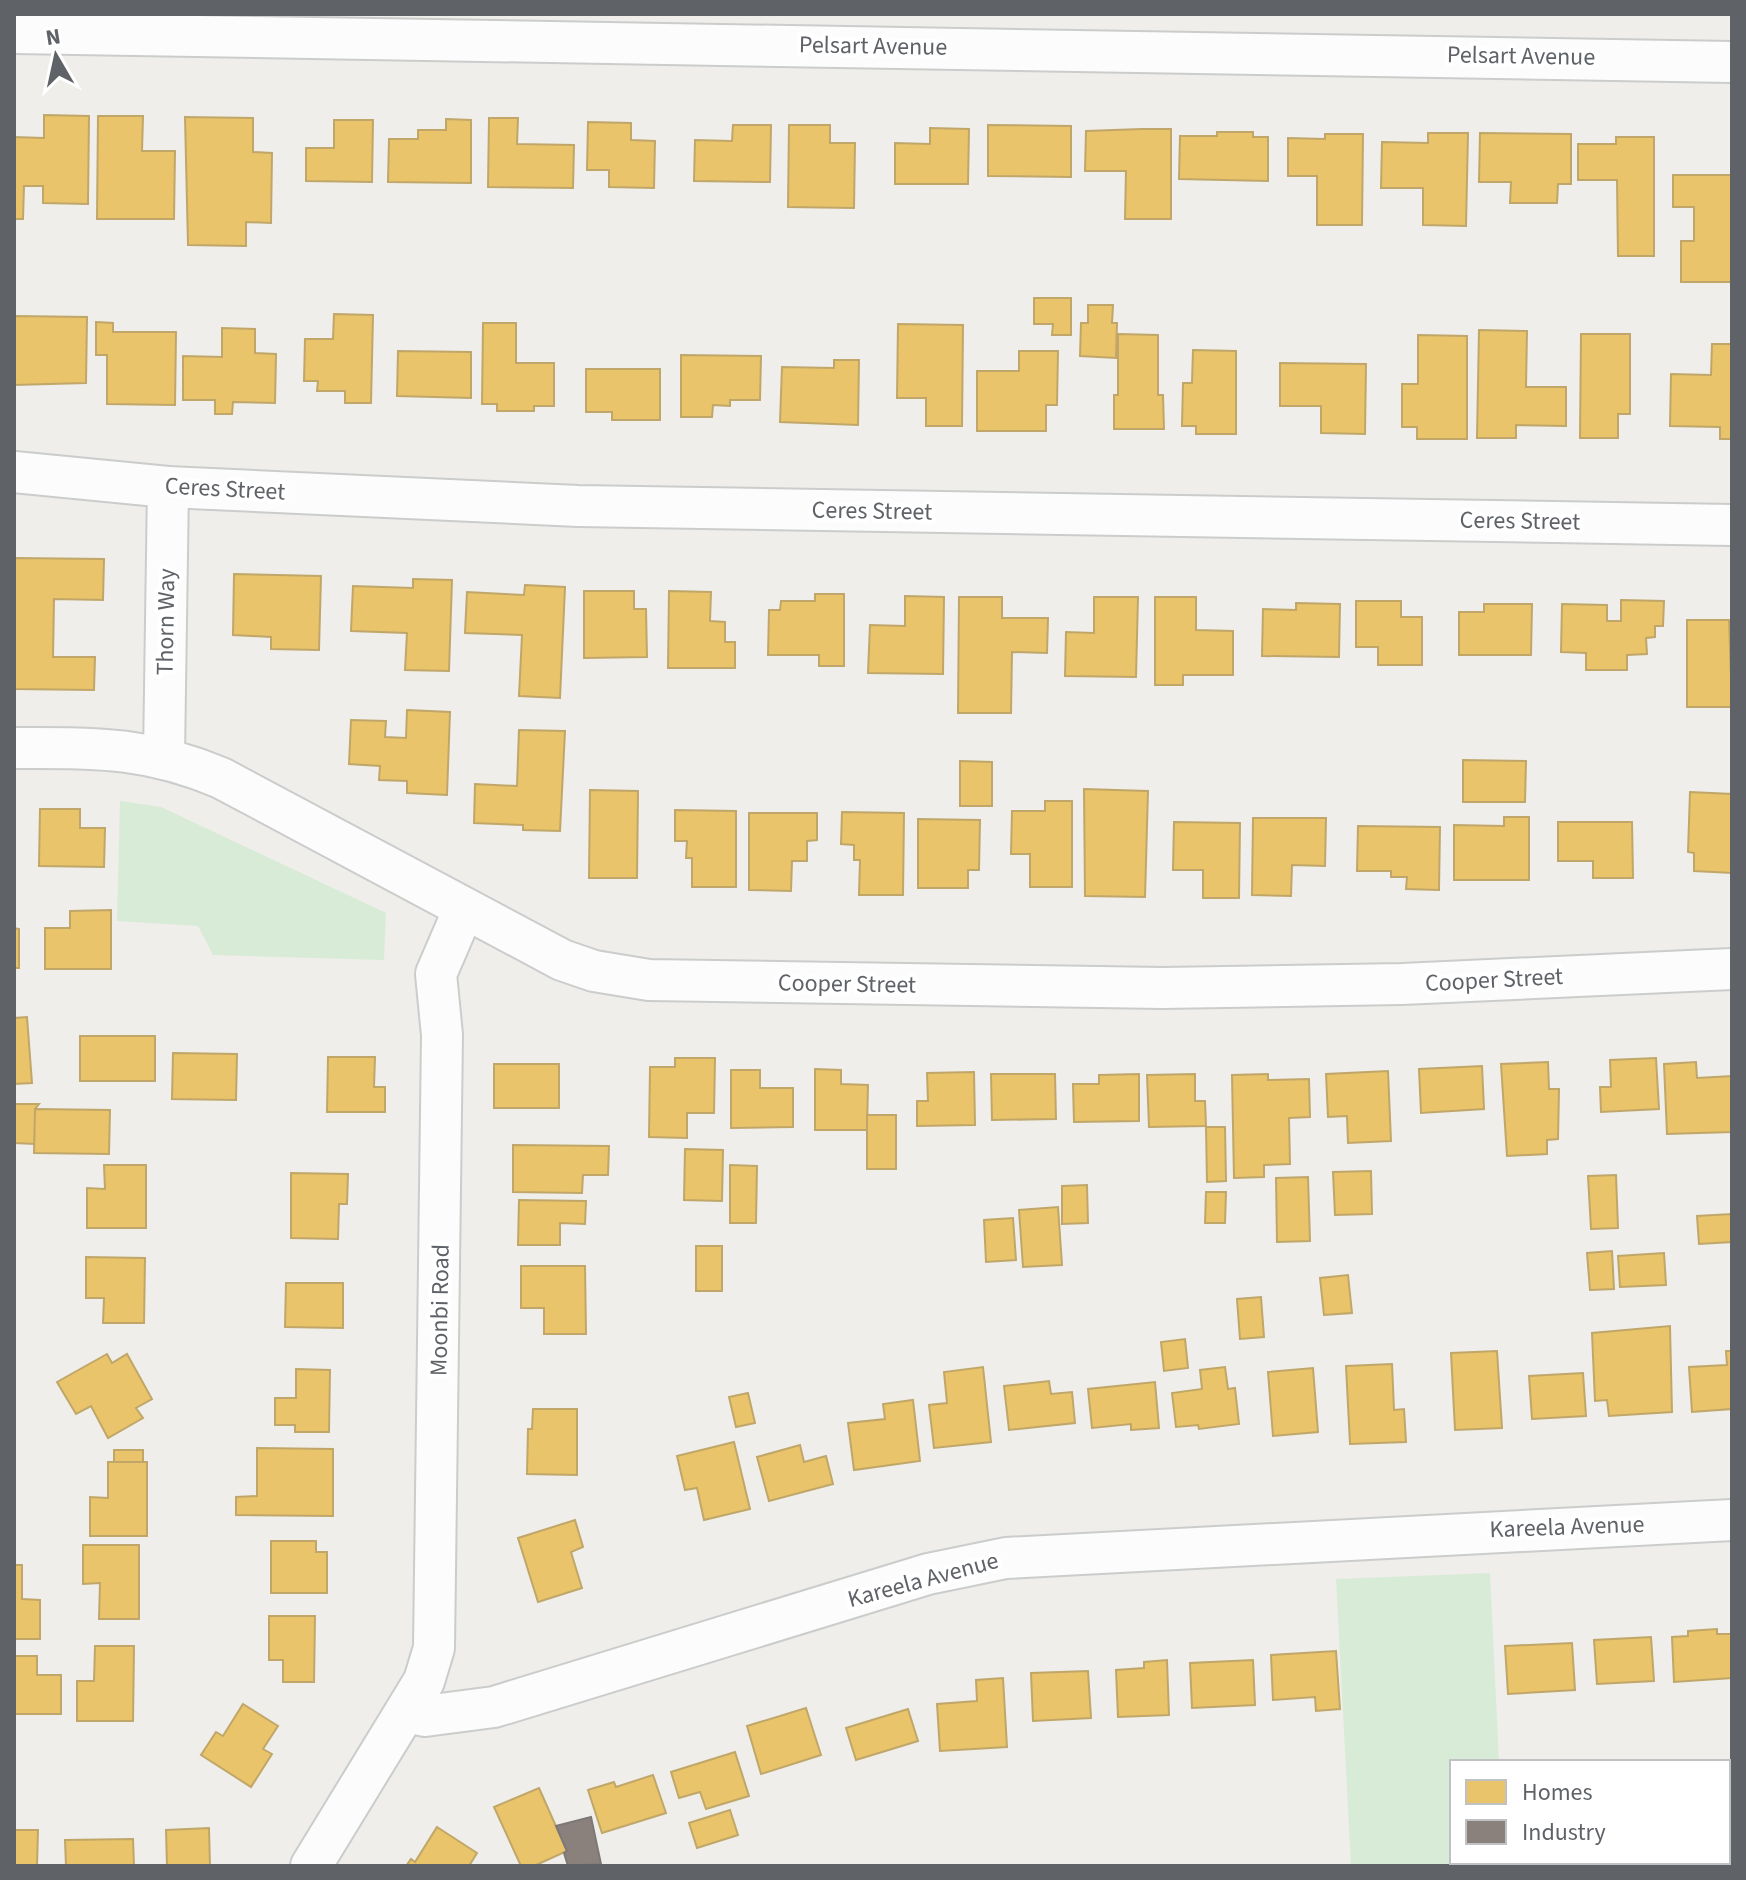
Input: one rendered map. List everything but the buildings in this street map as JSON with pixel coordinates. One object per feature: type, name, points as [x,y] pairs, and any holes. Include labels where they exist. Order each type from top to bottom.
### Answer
[{"type":"street","name":"Pelsart Avenue","points":[[14,33],[1732,62]]},
{"type":"street","name":"Ceres Street","points":[[14,472],[168,487],[593,507],[1732,525]]},
{"type":"street","name":"Thorn Way","points":[[164,756],[168,487]]},
{"type":"street","name":"Cooper Street","points":[[14,748],[110,748],[164,756],[221,778],[562,960],[594,971],[677,983],[1195,987],[1402,984],[1732,969]]},
{"type":"street","name":"Moonbi Road","points":[[407,1712],[431,1665],[437,1628],[442,1035],[436,974],[464,909]]},
{"type":"street","name":"Kareela Avenue","points":[[407,1712],[425,1716],[494,1707],[928,1574],[1006,1558],[1732,1520]]},
{"type":"street","points":[[311,1866],[407,1712]]},
{"type":"green space","points":[[120,801],[161,807],[386,913],[384,960],[213,955],[198,926],[117,921]]},
{"type":"green space","points":[[1490,1573],[1499,1760],[1450,1760],[1450,1864],[1505,1866],[1351,1866],[1336,1579]]}]
